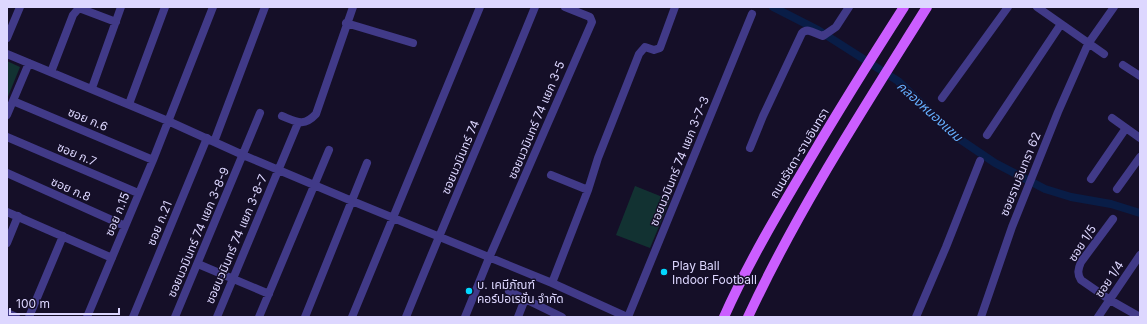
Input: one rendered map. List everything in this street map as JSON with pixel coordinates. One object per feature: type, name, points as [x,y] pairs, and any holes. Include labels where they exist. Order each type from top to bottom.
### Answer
[{"type":"main road","name":"ถนนรัชดา-รามอินทรา","points":[[724,317],[773,222],[872,56],[904,7]]},
{"type":"main road","points":[[748,317],[798,218],[927,7]]},
{"type":"street","points":[[7,38],[20,7]]},
{"type":"street","points":[[92,88],[121,7]]},
{"type":"street","points":[[129,104],[165,7]]},
{"type":"street","name":"ซอย ก.15","points":[[87,317],[153,160],[213,7]]},
{"type":"street","name":"ซอย ก.21","points":[[133,317],[210,140],[265,7]]},
{"type":"street","points":[[282,116],[298,123],[306,122],[316,114],[346,23],[353,7]]},
{"type":"street","points":[[352,317],[480,7]]},
{"type":"street","name":"ซอยนวมินทร์ 74","points":[[406,317],[491,116],[535,7]]},
{"type":"street","name":"ซอยนวมินทร์ 74 แยก 3-5","points":[[465,317],[489,258],[592,22],[590,17],[565,7]]},
{"type":"street","points":[[552,283],[588,190],[598,158],[639,54],[645,47],[654,50],[660,48],[675,7]]},
{"type":"street","points":[[750,148],[763,116],[802,34],[808,30],[822,36],[836,27],[849,7]]},
{"type":"street","points":[[942,98],[1008,7]]},
{"type":"street","name":"ซอยรามอินทรา 62","points":[[981,317],[1012,227],[1058,112],[1091,45],[1114,7]]},
{"type":"street","points":[[51,72],[73,16],[79,8],[116,22]]},
{"type":"street","points":[[1041,8],[1104,54]]},
{"type":"street","name":"ซอยนวมินทร์ 74 แยก 3-7-3","points":[[628,317],[752,14]]},
{"type":"street","points":[[346,23],[413,43]]},
{"type":"street","points":[[987,135],[1061,24]]},
{"type":"street","points":[[7,54],[92,88],[242,155],[552,283],[628,317]]},
{"type":"street","points":[[7,114],[29,63]]},
{"type":"street","points":[[1123,65],[1140,76]]},
{"type":"street","name":"ซอย ก.6","points":[[13,101],[153,160]]},
{"type":"street","name":"ซอยนวมินทร์ 74 แยก 3-8-9","points":[[175,317],[260,113]]},
{"type":"street","points":[[1112,118],[1140,138]]},
{"type":"street","name":"ซอยนวมินทร์ 74 แยก 3-8-7","points":[[217,317],[298,123]]},
{"type":"street","points":[[1091,179],[1126,128]]},
{"type":"street","name":"ซอย ก.7","points":[[7,137],[138,193]]},
{"type":"street","points":[[259,317],[329,150]]},
{"type":"street","points":[[1117,189],[1140,157]]},
{"type":"street","points":[[916,317],[980,161]]},
{"type":"street","points":[[305,317],[367,163]]},
{"type":"street","name":"ซอย ก.8","points":[[7,173],[125,226]]},
{"type":"street","points":[[551,175],[588,190]]},
{"type":"street","points":[[7,212],[112,258]]},
{"type":"street","points":[[7,243],[18,216]]},
{"type":"street","name":"ซอย 1/5","points":[[1110,300],[1081,280],[1078,276],[1078,269],[1081,262],[1113,219]]},
{"type":"street","points":[[29,317],[63,236]]},
{"type":"street","name":"ซอย 1/4","points":[[1098,317],[1140,255]]},
{"type":"street","points":[[198,264],[268,294]]},
{"type":"street","points":[[509,291],[562,317]]},
{"type":"street","points":[[518,317],[526,299]]},
{"type":"street","points":[[1110,300],[1140,317]]},
{"type":"street","points":[[7,313],[16,317]]},
{"type":"green space","points":[[7,61],[20,67],[7,99]]},
{"type":"green space","points":[[635,186],[670,200],[650,248],[616,235]]},
{"type":"waterway","name":"คลองหนองแขม","points":[[773,7],[818,30],[898,81],[955,136],[995,163],[1045,189],[1071,197],[1111,204],[1140,213]]},
{"type":"place","name":"Play Ball Indoor Football","points":[[664,272]]},
{"type":"place","name":"บ. เคมีภัณฑ์ คอร์ปอเรชั่น จำกัด","points":[[469,291]]}]
